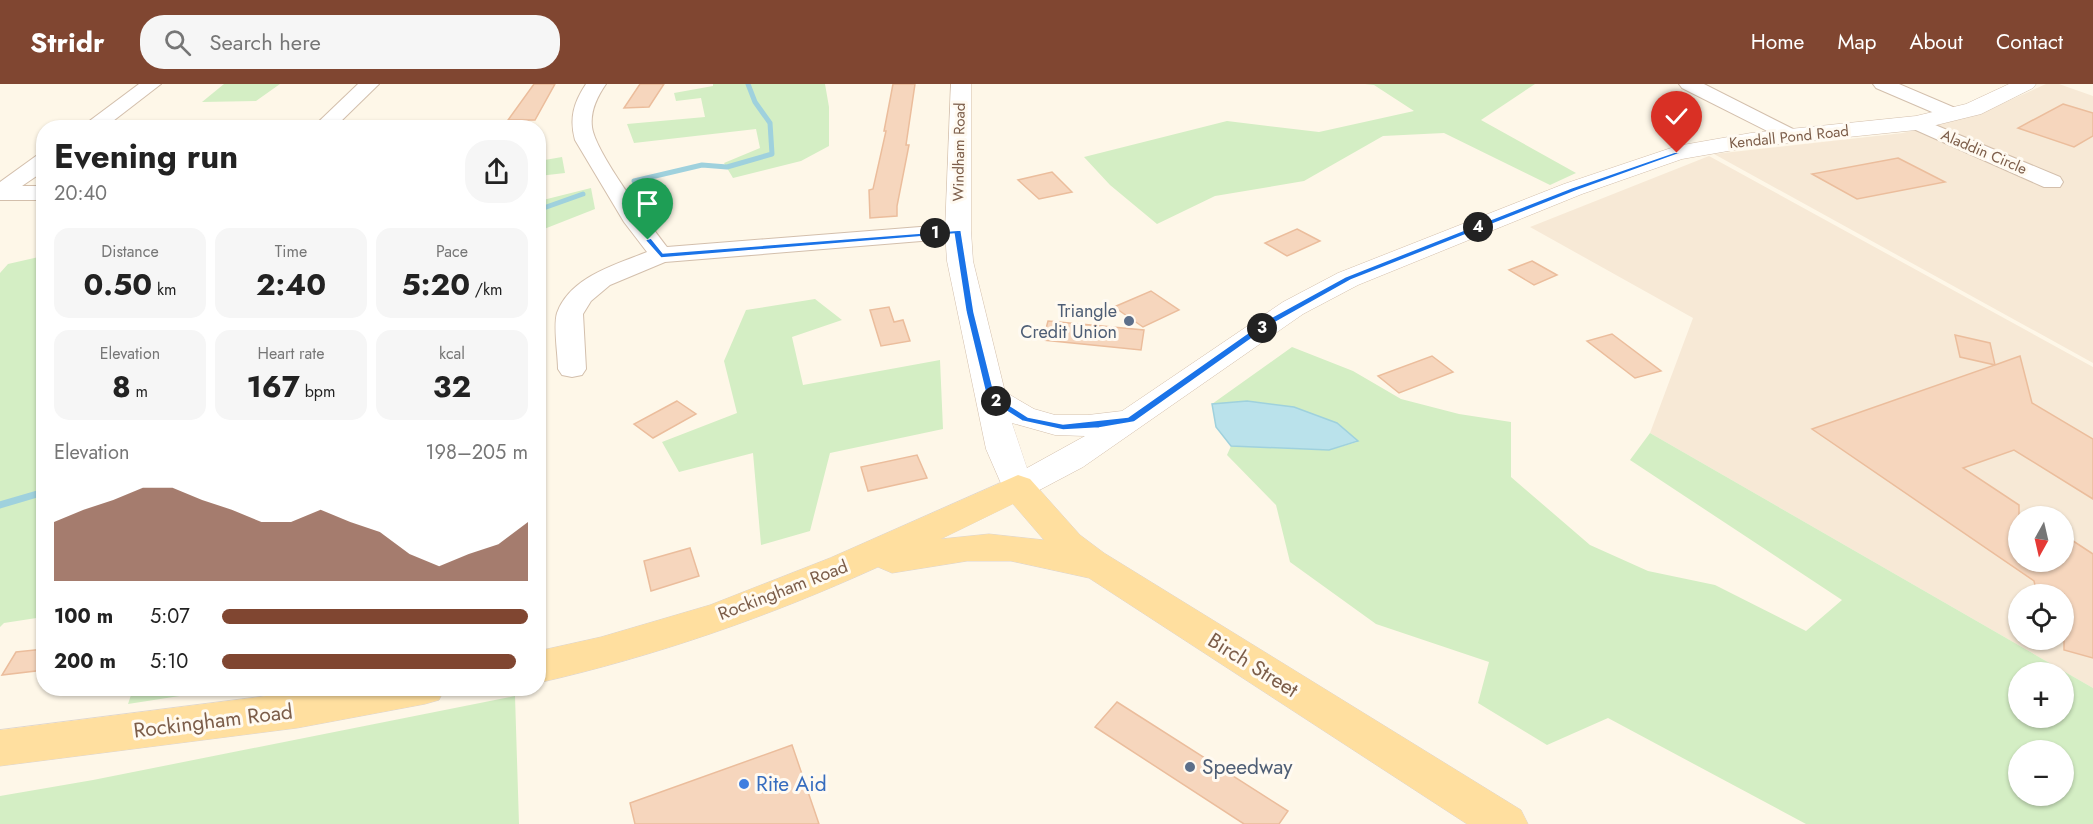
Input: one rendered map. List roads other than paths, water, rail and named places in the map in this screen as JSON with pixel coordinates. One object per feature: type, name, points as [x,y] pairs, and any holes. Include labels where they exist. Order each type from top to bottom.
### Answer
[{"type":"main road","name":"Rockingham Road","points":[[546,665],[666,634],[843,568],[1018,487]]},
{"type":"main road","name":"Birch Street","points":[[1018,487],[1067,544],[1113,576],[1505,824]]},
{"type":"main road","points":[[843,568],[945,550],[1000,545],[1054,554],[1113,576]]},
{"type":"main road","name":"Rockingham Road","points":[[0,748],[297,711],[380,696]]},
{"type":"street","points":[[101,120],[151,84]]},
{"type":"street","points":[[331,120],[369,84]]},
{"type":"street","points":[[596,84],[582,110],[581,125],[585,140],[636,222],[661,255]]},
{"type":"street","name":"Windham Road","points":[[961,84],[958,231],[970,312],[1002,448],[1018,487]]},
{"type":"street","points":[[1689,84],[1792,136]]},
{"type":"street","points":[[1883,84],[1953,114]]},
{"type":"street","name":"Kendall Pond Road","points":[[1018,487],[1071,459],[1293,308],[1367,270],[1573,189],[1677,153],[1792,136],[1916,123],[1990,102],[2026,84]]},
{"type":"street","name":"Aladdin Circle","points":[[1916,123],[2052,182]]},
{"type":"street","points":[[0,192],[36,167]]},
{"type":"street","points":[[0,192],[36,193]]},
{"type":"street","points":[[572,369],[570,314],[581,296],[601,280],[661,255],[958,231]]},
{"type":"street","points":[[991,397],[1017,415],[1043,424],[1079,426],[1130,420]]},
{"type":"water","points":[[1247,401],[1294,407],[1337,423],[1358,441],[1329,450],[1231,446],[1216,427],[1212,404]]},
{"type":"waterway","points":[[634,181],[702,165],[727,167],[772,154],[770,123],[755,102],[748,84]]},
{"type":"waterway","points":[[546,207],[583,194]]},
{"type":"waterway","points":[[0,505],[36,494]]},
{"type":"place","name":"Triangle Credit Union","points":[[1129,321]]},
{"type":"place","name":"Speedway","points":[[1190,767]]},
{"type":"place","name":"Rite Aid","points":[[744,784]]}]
